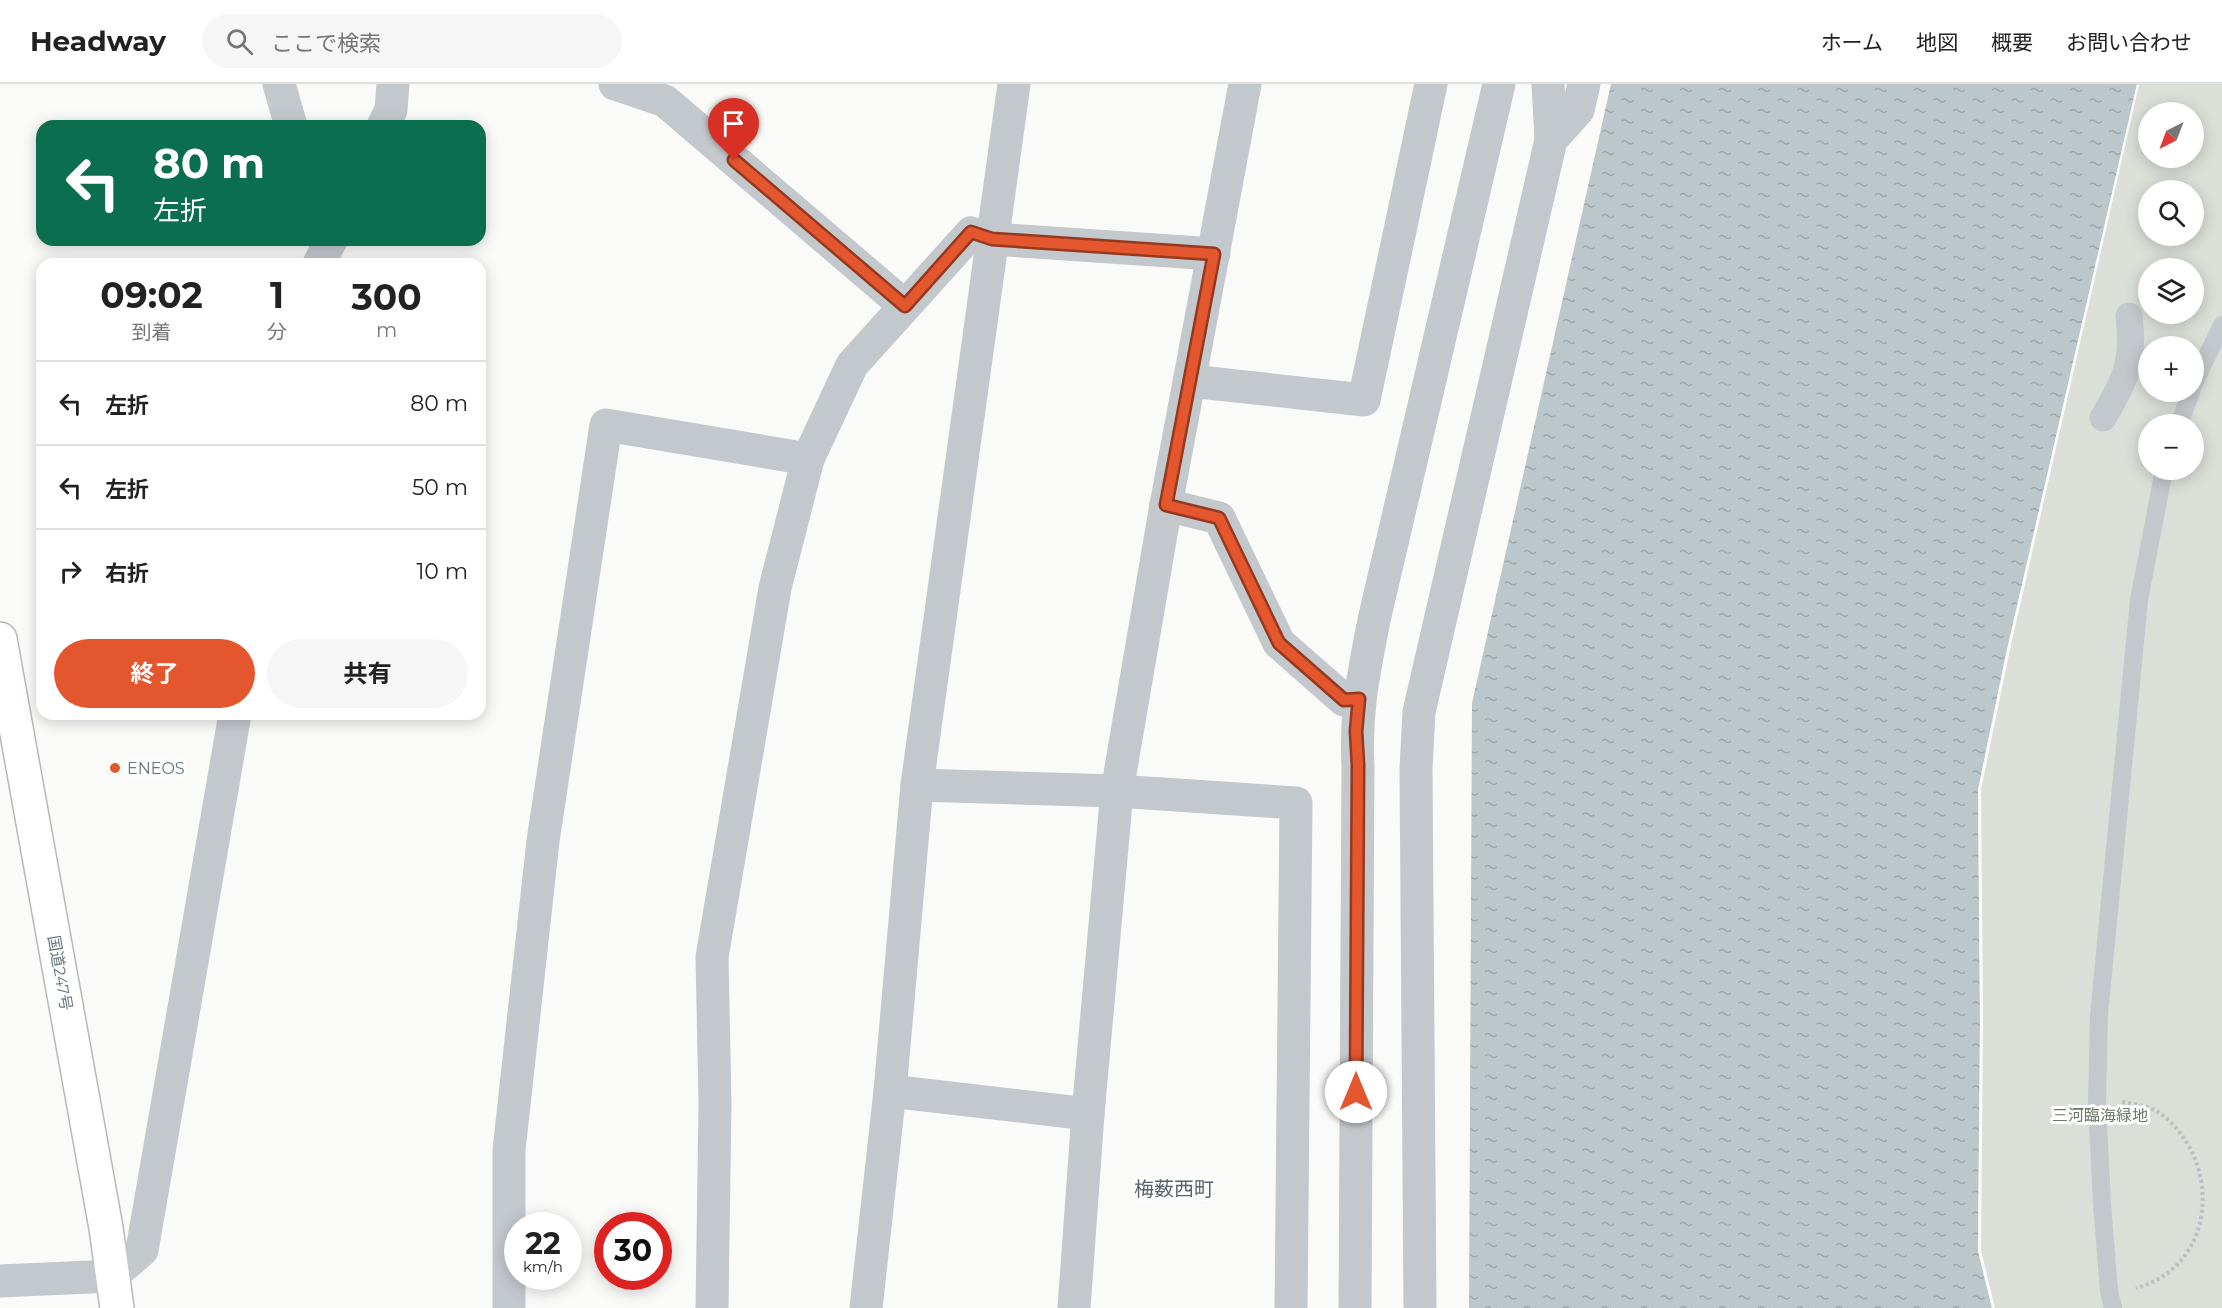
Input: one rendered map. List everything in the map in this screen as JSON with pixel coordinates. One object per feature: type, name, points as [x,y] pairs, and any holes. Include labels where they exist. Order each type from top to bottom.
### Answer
[{"type":"highway","name":"国道247号","points":[[0,639],[4,681],[106,1228],[117,1308]]},
{"type":"street","points":[[279,84],[289,120]]},
{"type":"street","points":[[386,120],[391,110],[393,84]]},
{"type":"street","points":[[615,84],[665,102],[905,306]]},
{"type":"street","points":[[866,1308],[890,1091],[918,784],[1014,84]]},
{"type":"street","points":[[1074,1308],[1088,1114],[1117,791],[1166,505],[1245,84]]},
{"type":"street","points":[[1190,381],[1364,400],[1431,84]]},
{"type":"street","points":[[1354,1308],[1358,777],[1356,731],[1359,699],[1377,609],[1498,84]]},
{"type":"street","points":[[1420,1308],[1416,769],[1419,712],[1551,140],[1548,84]]},
{"type":"street","points":[[1551,140],[1578,110],[1584,84]]},
{"type":"street","points":[[712,1308],[715,1103],[712,957],[775,588],[808,459],[852,365],[971,232],[992,239],[1214,254]]},
{"type":"street","points":[[2103,418],[2116,396],[2131,357],[2132,338],[2128,316]]},
{"type":"street","points":[[508,1308],[509,1150],[543,841],[606,425],[808,459]]},
{"type":"street","points":[[1166,505],[1219,518],[1279,643],[1344,700],[1359,699]]},
{"type":"street","points":[[0,1281],[112,1276],[142,1250],[234,720]]},
{"type":"street","points":[[918,784],[1117,791],[1296,803],[1291,1308]]},
{"type":"street","points":[[890,1091],[1088,1114]]},
{"type":"lane","points":[[2204,362],[2222,325]]},
{"type":"lane","points":[[2111,1299],[2097,1103],[2099,1015],[2139,600],[2162,480]]},
{"type":"path","points":[[2097,1103],[2118,1101],[2141,1105],[2159,1113],[2174,1124],[2187,1137],[2196,1151],[2204,1171],[2207,1187],[2206,1212],[2202,1228],[2193,1247],[2181,1262],[2167,1274],[2149,1284],[2127,1290],[2111,1299]]},
{"type":"green space","name":"三河臨海緑地","points":[[2137,84],[2222,84],[2222,1308],[1992,1308],[1978,1251],[1978,790],[2006,654]]},
{"type":"water","points":[[1611,84],[2137,84],[2006,654],[1978,790],[1980,1021],[1978,1251],[1992,1308],[1469,1308],[1472,703]]},
{"type":"pier","points":[[2137,84],[2139,85],[2009,654],[1981,790],[1983,1021],[1981,1250],[1995,1308],[1992,1308],[1978,1251],[1980,1021],[1978,790],[2006,654]]},
{"type":"place","name":"ENEOS","points":[[115,768]]},
{"type":"district","name":"梅薮西町","points":[[1174,1189]]},
{"type":"route","points":[[734,160],[905,306],[971,232],[992,239],[1214,254],[1166,505],[1219,518],[1279,643],[1344,700],[1359,699],[1356,731],[1358,765],[1356,1092]]}]
